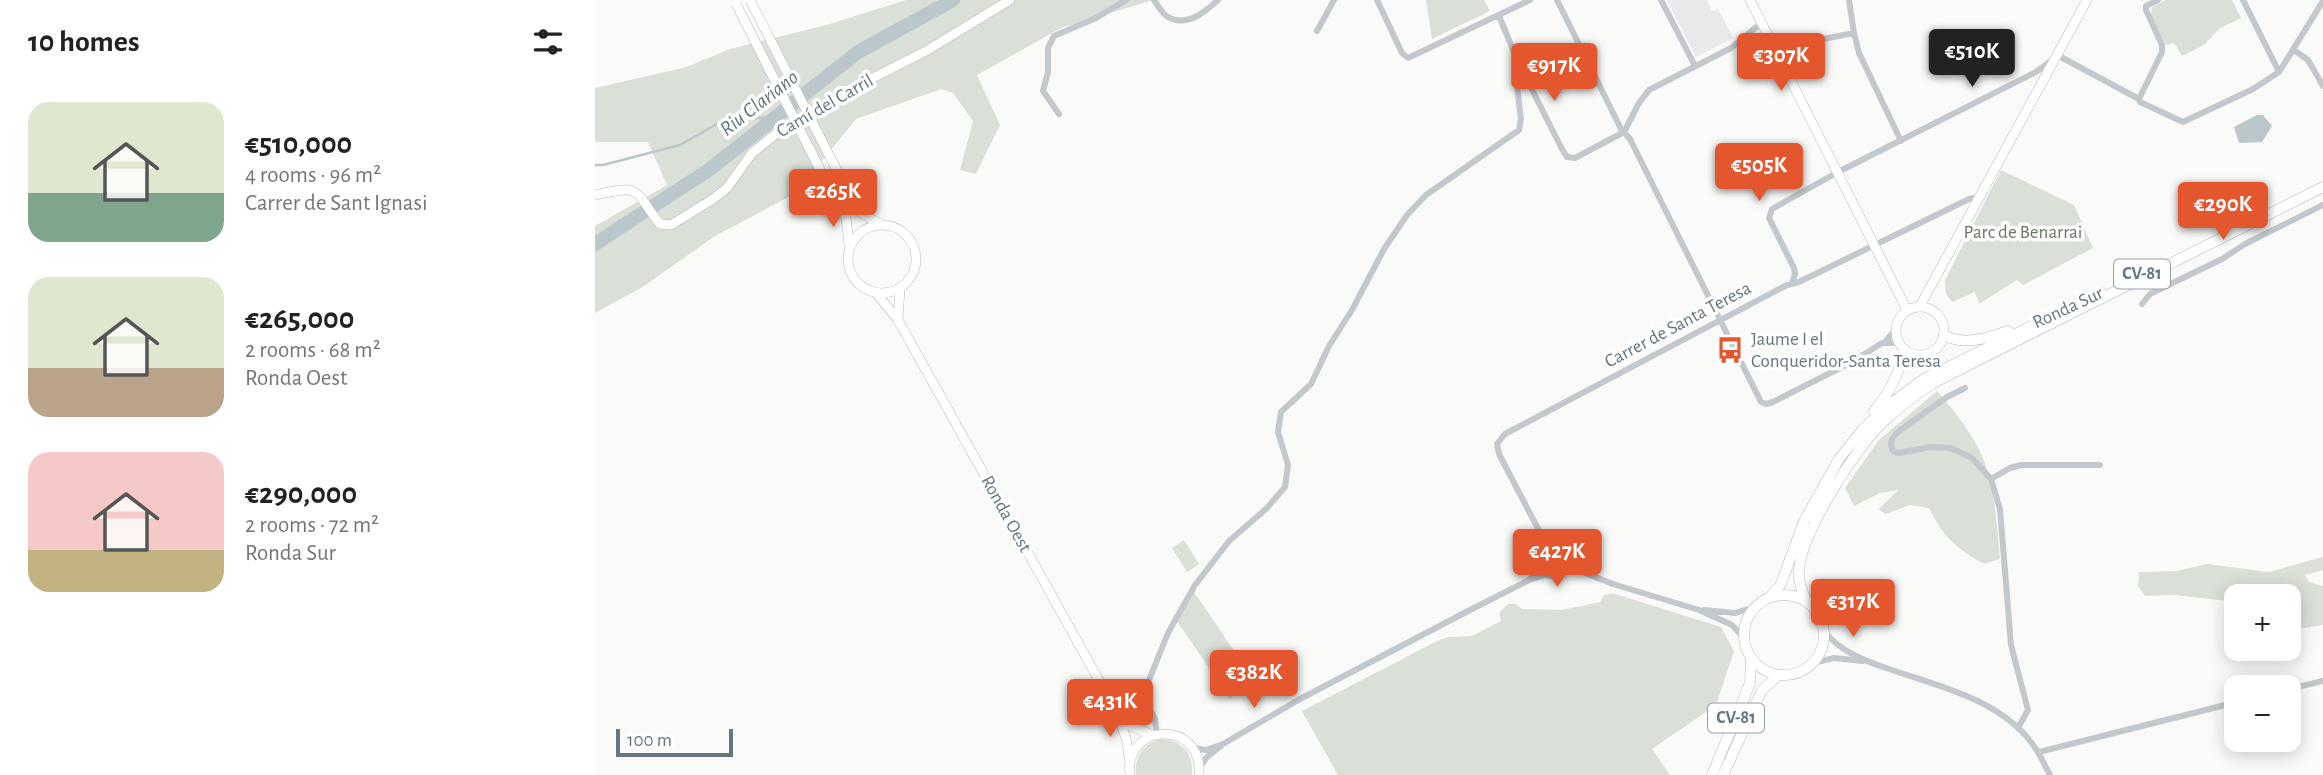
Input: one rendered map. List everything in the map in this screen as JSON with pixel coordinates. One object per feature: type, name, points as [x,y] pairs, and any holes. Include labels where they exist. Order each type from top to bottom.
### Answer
[{"type":"main road","points":[[750,0],[850,196],[861,213],[882,225]]},
{"type":"main road","name":"Camí del Carril","points":[[595,195],[629,189],[637,191],[657,220],[663,225],[671,225],[727,188],[752,153],[770,137],[849,90],[926,51],[1010,0]]},
{"type":"main road","points":[[1750,0],[1902,300],[1904,313],[1896,329],[1902,346],[1896,379],[1887,396],[1839,460]]},
{"type":"main road","points":[[1904,313],[1924,304],[2087,0]]},
{"type":"main road","points":[[735,2],[846,219],[849,248],[847,260],[856,281],[865,289],[884,293],[900,288],[914,272],[915,250],[903,232],[893,227],[871,226],[862,231],[849,248]]},
{"type":"main road","name":"CV-81","points":[[2226,236],[2323,187]]},
{"type":"main road","name":"Ronda Sur","points":[[1770,597],[1781,584],[1804,521],[1839,460],[1863,429],[1891,404],[1924,379],[2058,312],[2226,236]]},
{"type":"main road","name":"Ronda Sur","points":[[1807,601],[1799,577],[1799,565],[1806,543],[1863,443],[1895,411],[1933,383],[2226,236]]},
{"type":"main road","points":[[898,320],[900,288]]},
{"type":"main road","name":"Ronda Oest","points":[[876,293],[898,320],[1115,709],[1126,738],[1131,775]]},
{"type":"main road","points":[[1902,346],[1921,355],[1929,353],[1936,349],[1944,335],[1939,316],[1924,304]]},
{"type":"main road","points":[[1944,335],[1957,340],[1982,338],[2058,312]]},
{"type":"main road","points":[[1770,597],[1782,594],[1807,601]]},
{"type":"main road","name":"CV-81","points":[[1755,607],[1770,597]]},
{"type":"main road","name":"CV-81","points":[[1807,601],[1819,614],[1825,632]]},
{"type":"main road","points":[[1744,638],[1746,622],[1755,607]]},
{"type":"main road","points":[[1751,658],[1759,666],[1779,675],[1797,673],[1813,663],[1820,654],[1825,632]]},
{"type":"main road","name":"CV-81","points":[[1712,775],[1750,683],[1751,658],[1744,638]]},
{"type":"main road","name":"CV-81","points":[[1723,775],[1762,690],[1779,675]]},
{"type":"main road","name":"Ronda Oest","points":[[1115,709],[1125,722],[1155,735],[1173,734],[1193,748]]},
{"type":"main road","points":[[1130,762],[1142,741],[1155,735]]},
{"type":"main road","points":[[1193,748],[1199,771]]},
{"type":"street","points":[[1059,114],[1043,91],[1048,72],[1049,43],[1056,34],[1096,18],[1126,0]]},
{"type":"street","points":[[1154,0],[1166,16],[1177,20],[1199,16],[1218,0]]},
{"type":"street","points":[[1317,31],[1334,0]]},
{"type":"street","points":[[1377,0],[1402,53],[1408,58],[1530,0]]},
{"type":"street","points":[[1557,0],[1630,139],[1761,402],[1766,404],[1852,362],[1886,341],[1896,329]]},
{"type":"street","points":[[1661,0],[1695,66]]},
{"type":"street","points":[[1849,0],[1859,53],[1901,141]]},
{"type":"street","points":[[2139,99],[2162,49],[2146,10],[2146,6],[2158,0]]},
{"type":"street","points":[[2243,0],[2280,72]]},
{"type":"street","points":[[1791,284],[1794,268],[1769,214],[1772,209],[1829,179],[1837,172],[2036,72],[2056,56],[2139,99],[2140,102],[2179,121],[2186,121],[2253,89],[2280,72],[2323,1]]},
{"type":"street","points":[[1499,16],[1519,64],[1566,155],[1575,158],[1624,132],[1646,93],[1731,48],[1763,24]]},
{"type":"street","points":[[1780,59],[1812,41],[1854,33]]},
{"type":"street","points":[[2294,50],[2308,61],[2323,86]]},
{"type":"street","points":[[1155,735],[1154,719],[1143,695],[1174,621],[1195,585],[1229,541],[1266,509],[1285,486],[1287,460],[1278,432],[1281,412],[1311,384],[1372,270],[1412,208],[1426,195],[1518,130],[1521,119],[1517,86],[1519,64]]},
{"type":"street","name":"Carrer de Santa Teresa","points":[[1556,556],[1545,542],[1499,454],[1499,439],[1505,433],[1791,284],[1969,199],[1979,197]]},
{"type":"street","points":[[2142,304],[2150,294],[2323,205]]},
{"type":"street","points":[[1886,341],[1902,346]]},
{"type":"street","points":[[1965,388],[1947,397],[1899,431],[1891,440],[1891,448],[1899,453],[1930,446],[1951,448],[1972,458],[1991,479],[2000,509],[2011,645],[2028,710],[2018,728]]},
{"type":"street","points":[[1991,479],[2021,465],[2099,465]]},
{"type":"street","points":[[1529,580],[1541,567],[1545,542]]},
{"type":"street","points":[[1544,558],[1549,555],[1556,556],[1561,568]]},
{"type":"street","points":[[1199,771],[1207,757],[1223,744],[1312,693],[1529,580],[1545,575],[1552,576],[1569,565],[1582,574],[1699,610],[1732,625],[1744,638]]},
{"type":"street","points":[[1541,567],[1545,575]]},
{"type":"street","points":[[1699,610],[1735,613],[1755,607]]},
{"type":"street","points":[[1825,632],[1844,650],[1870,662],[1964,695],[1993,709],[2018,728],[2039,752],[2050,775]]},
{"type":"street","points":[[1813,663],[1834,658],[1870,662]]},
{"type":"street","points":[[2301,687],[2323,681]]},
{"type":"street","points":[[2039,752],[2224,705]]},
{"type":"street","points":[[1193,748],[1206,750],[1223,744]]},
{"type":"shaded area","points":[[1667,0],[1707,0],[1712,11],[1718,9],[1733,38],[1696,57]]},
{"type":"shaded area","points":[[2257,115],[2263,115],[2272,126],[2262,142],[2239,143],[2234,127]]},
{"type":"green space","points":[[906,0],[1153,0],[1061,28],[977,75],[1000,125],[976,174],[960,170],[973,121],[953,93],[941,89],[856,119],[796,193],[715,236],[644,286],[595,313],[595,226],[667,185],[648,142],[595,142],[595,88],[687,67],[730,49],[830,24]]},
{"type":"green space","points":[[1426,0],[1484,0],[1490,11],[1432,39]]},
{"type":"green space","points":[[2166,0],[2232,0],[2241,18],[2220,28],[2204,45],[2182,56],[2174,43],[2166,45],[2151,16],[2152,7]]},
{"type":"green space","name":"Parc de Benarrai","points":[[2001,170],[2074,205],[2093,248],[2023,285],[2017,280],[1979,304],[1975,292],[1952,302],[1946,294],[1945,280]]},
{"type":"green space","points":[[1937,391],[1963,423],[1983,458],[1993,495],[2000,559],[1984,564],[1965,552],[1946,535],[1929,508],[1910,505],[1885,514],[1879,509],[1898,490],[1880,493],[1854,506],[1845,488],[1879,440]]},
{"type":"green space","points":[[1184,540],[1199,564],[1187,572],[1172,548]]},
{"type":"green space","points":[[2323,557],[2323,570],[2305,575],[2309,582],[2323,586],[2323,625],[2301,628],[2301,584],[2224,584],[2224,601],[2175,595],[2145,596],[2138,586],[2139,572],[2177,571],[2207,564],[2269,572]]},
{"type":"green space","points":[[1194,592],[1239,658],[1231,700],[1177,621]]},
{"type":"green space","points":[[1612,593],[1721,627],[1734,651],[1716,705],[1652,749],[1670,775],[1338,775],[1302,711],[1437,641],[1448,637],[1472,636],[1501,621],[1499,613],[1508,604],[1516,604],[1522,609],[1562,610],[1600,602],[1604,595]]},
{"type":"green space","points":[[1161,739],[1175,742],[1185,749],[1191,761],[1192,775],[1136,775],[1141,752],[1149,744]]},
{"type":"waterway","name":"Riu Clariano","points":[[595,244],[710,169],[858,52],[953,0]]},
{"type":"waterway","points":[[595,165],[680,145],[724,120],[774,118]]},
{"type":"place","name":"Jaume I el Conqueridor-Santa Teresa","points":[[1730,350]]}]
